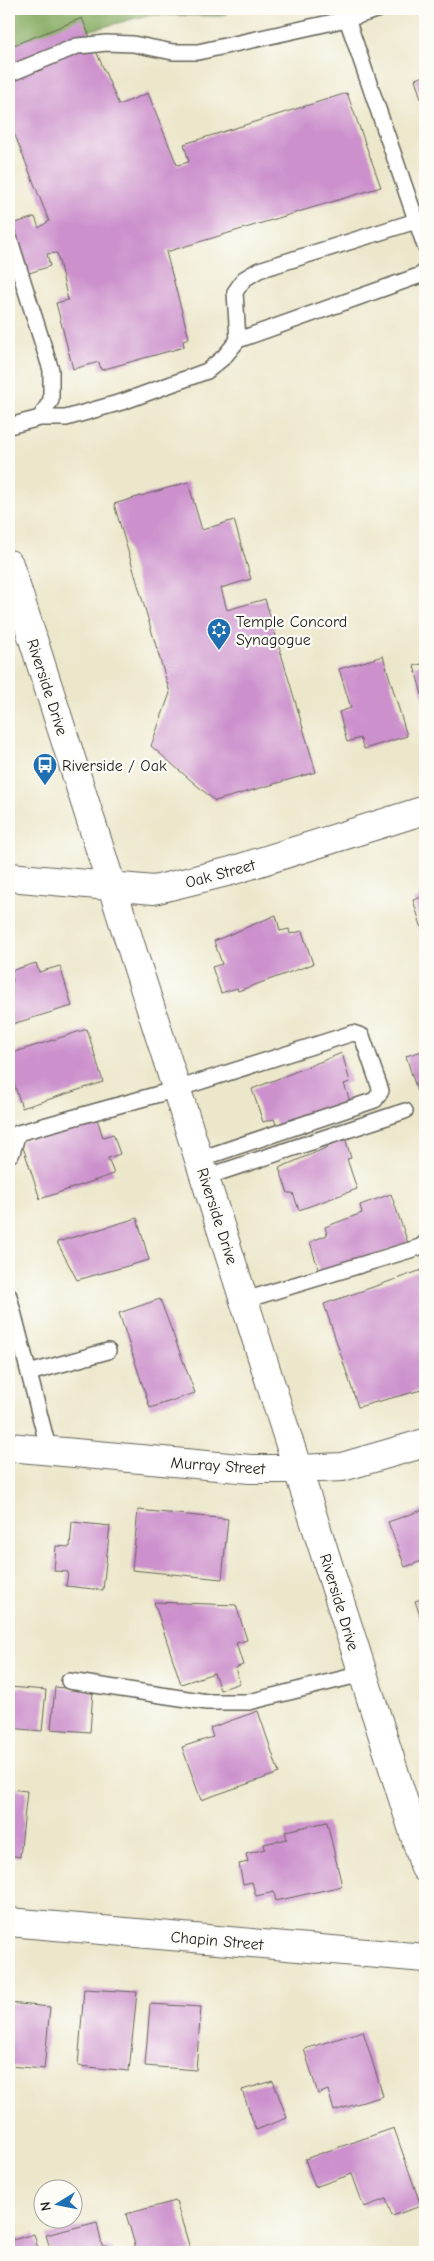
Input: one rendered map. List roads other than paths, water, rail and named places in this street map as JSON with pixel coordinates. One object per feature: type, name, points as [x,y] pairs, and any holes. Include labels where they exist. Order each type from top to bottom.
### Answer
[{"type":"main road","name":"Riverside Drive","points":[[9,564],[425,1868]]},
{"type":"main road","name":"Oak Street","points":[[9,877],[154,890],[232,871],[425,810]]},
{"type":"main road","name":"Murray Street","points":[[9,1447],[250,1469],[299,1469],[342,1466],[425,1442]]},
{"type":"main road","name":"Chapin Street","points":[[9,1922],[425,1958]]},
{"type":"lane","points":[[9,74],[77,46],[112,43],[133,44],[173,52],[198,52],[347,19],[380,9]]},
{"type":"lane","points":[[347,19],[425,246]]},
{"type":"lane","points":[[238,340],[235,292],[244,279],[259,270],[416,220]]},
{"type":"lane","points":[[9,237],[51,370],[51,400],[40,418]]},
{"type":"lane","points":[[9,426],[40,418],[66,418],[125,402],[207,372],[224,357],[238,340],[421,275],[425,271]]},
{"type":"lane","points":[[9,1155],[12,1154],[13,1129],[177,1088],[353,1032],[362,1036],[381,1091],[375,1100],[203,1168]]},
{"type":"lane","points":[[203,1168],[406,1111]]},
{"type":"lane","points":[[245,1300],[420,1247],[425,1243]]},
{"type":"lane","points":[[9,1296],[49,1451]]},
{"type":"lane","points":[[28,1373],[108,1351]]},
{"type":"lane","points":[[69,1681],[207,1702],[249,1702],[362,1674]]},
{"type":"place","name":"Temple Concord Synagogue","points":[[219,651]]},
{"type":"place","name":"Riverside / Oak","points":[[45,786]]}]
